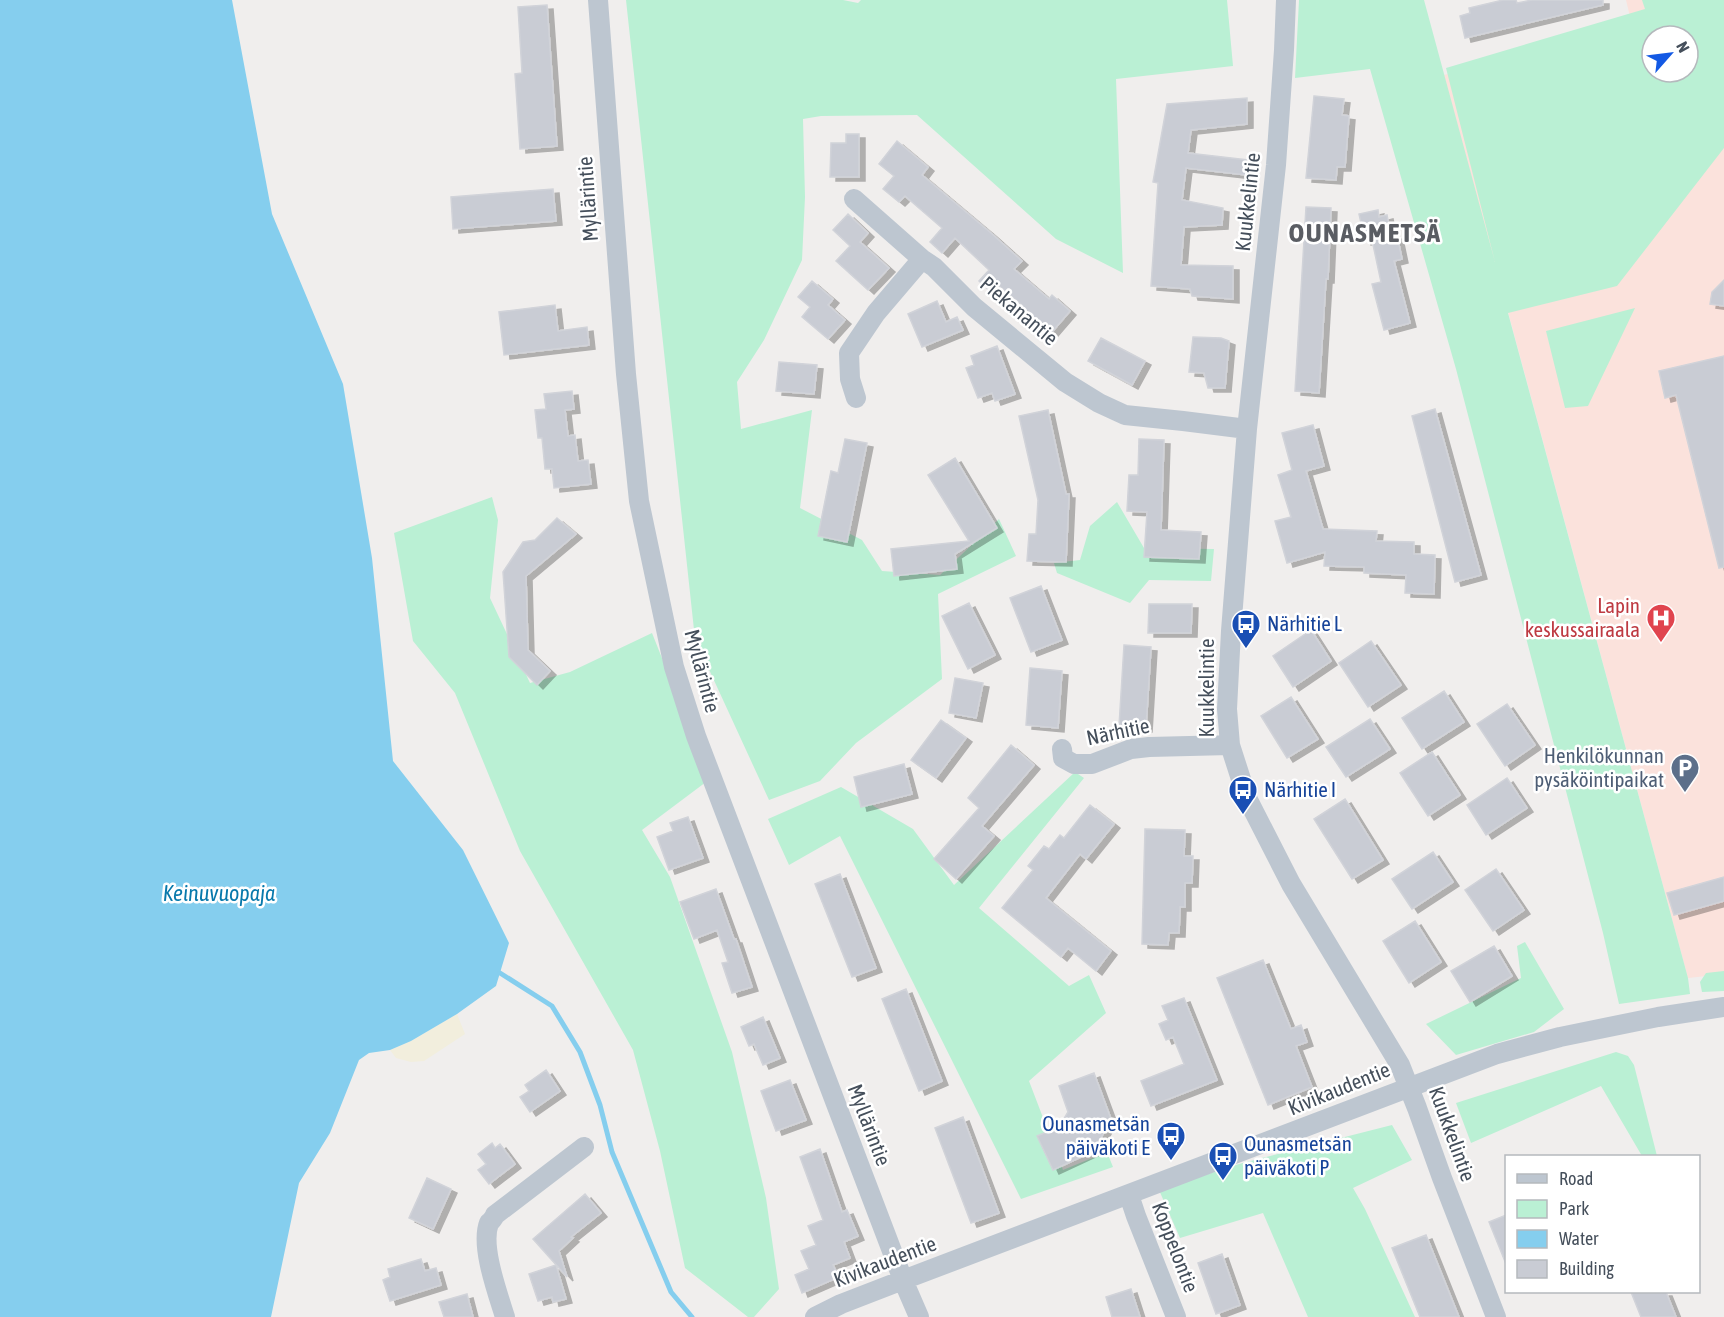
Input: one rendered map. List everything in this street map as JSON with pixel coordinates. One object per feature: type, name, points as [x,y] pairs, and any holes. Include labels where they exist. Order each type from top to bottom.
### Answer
[{"type":"street","name":"Myllärintie","points":[[598,0],[626,374],[639,501],[674,667],[696,736],[919,1317]]},
{"type":"street","name":"Kuukkelintie","points":[[1286,0],[1276,165],[1247,429],[1231,631],[1227,709],[1230,745],[1247,798],[1291,884],[1400,1065],[1496,1317]]},
{"type":"street","name":"Piekanantie","points":[[854,200],[934,267],[974,307],[1056,374],[1099,403],[1125,416],[1247,429]]},
{"type":"street","points":[[856,398],[850,379],[849,353],[876,313],[922,259]]},
{"type":"street","name":"Närhitie","points":[[1062,749],[1063,758],[1074,764],[1092,764],[1131,749],[1230,745]]},
{"type":"street","name":"Kivikaudentie","points":[[814,1317],[903,1280],[1497,1054],[1560,1037],[1658,1017],[1724,1007]]},
{"type":"street","points":[[506,1317],[488,1257],[489,1223],[495,1215],[584,1147]]},
{"type":"street","name":"Koppelontie","points":[[1129,1195],[1176,1317]]},
{"type":"shaded area","name":"Lapin keskussairaala","points":[[1626,0],[1724,0],[1724,974],[1688,978],[1444,75],[1633,29]]},
{"type":"green space","points":[[626,0],[843,0],[858,3],[861,0],[1227,0],[1233,66],[1116,79],[1123,273],[1056,239],[917,115],[821,116],[803,119],[805,197],[802,260],[764,340],[737,382],[741,429],[812,410],[800,508],[862,540],[882,571],[940,575],[999,519],[1016,556],[938,594],[942,679],[856,743],[820,781],[769,800],[695,639]]},
{"type":"green space","points":[[1299,0],[1424,0],[1495,262],[1446,68],[1645,9],[1642,0],[1724,0],[1724,148],[1617,286],[1508,313],[1688,978],[1690,994],[1619,1004],[1603,933],[1456,369],[1370,69],[1295,78]]},
{"type":"green space","points":[[1635,308],[1588,406],[1565,408],[1546,331]]},
{"type":"green space","points":[[492,497],[498,520],[490,598],[530,683],[570,672],[652,633],[710,779],[642,830],[670,877],[732,1052],[766,1198],[779,1289],[754,1317],[748,1317],[685,1268],[660,1151],[633,1050],[520,851],[455,693],[413,641],[394,533]]},
{"type":"green space","points":[[1117,502],[1144,548],[1214,549],[1211,581],[1149,580],[1130,603],[1057,573],[1054,563],[1080,560],[1090,526]]},
{"type":"green space","points":[[1075,772],[1084,778],[979,908],[1069,986],[1089,975],[1106,1013],[1029,1081],[1063,1170],[1107,1152],[1113,1167],[1021,1199],[840,836],[789,865],[768,819],[841,787],[913,829],[954,885]]},
{"type":"green space","points":[[1525,942],[1564,1009],[1534,1032],[1456,1055],[1426,1024],[1521,978],[1517,946]]},
{"type":"green space","points":[[1724,971],[1724,991],[1702,992],[1700,982],[1706,973]]},
{"type":"green space","points":[[1616,1052],[1628,1056],[1634,1065],[1657,1155],[1641,1155],[1601,1086],[1471,1143],[1456,1103]]},
{"type":"green space","points":[[1392,1125],[1412,1160],[1353,1188],[1415,1317],[1308,1317],[1263,1213],[1180,1238],[1159,1190],[1239,1164]]},
{"type":"sand","points":[[457,1014],[465,1034],[424,1061],[411,1062],[396,1058],[390,1050],[411,1041]]},
{"type":"water","name":"Keinuvuopaja","points":[[0,0],[232,0],[272,214],[343,384],[372,558],[393,761],[463,850],[509,943],[496,986],[457,1014],[411,1041],[390,1050],[369,1053],[359,1060],[330,1133],[299,1183],[271,1317],[0,1317]]},
{"type":"building","points":[[1503,0],[1516,0],[1517,3],[1532,0],[1603,0],[1603,5],[1465,38],[1460,16],[1470,13],[1469,8]]},
{"type":"building","points":[[547,5],[557,146],[520,149],[515,74],[522,73],[518,7]]},
{"type":"building","points":[[1314,96],[1344,99],[1342,115],[1349,116],[1345,167],[1337,167],[1336,180],[1306,178]]},
{"type":"building","points":[[1247,98],[1247,124],[1191,130],[1188,153],[1248,160],[1246,175],[1186,168],[1182,200],[1223,208],[1222,225],[1184,227],[1181,265],[1233,266],[1233,299],[1192,296],[1190,289],[1151,286],[1158,183],[1153,182],[1167,104]]},
{"type":"building","points":[[846,134],[859,134],[859,177],[830,177],[831,143],[846,143]]},
{"type":"building","points":[[897,141],[928,167],[922,175],[1022,261],[1014,269],[1049,299],[1052,295],[1070,311],[1052,332],[1041,323],[1037,327],[1018,311],[1023,306],[999,286],[992,293],[979,281],[989,270],[955,238],[942,253],[930,242],[942,228],[905,196],[899,202],[883,189],[894,176],[879,164]]},
{"type":"building","points":[[553,189],[556,221],[453,229],[451,197]]},
{"type":"building","points":[[1306,207],[1331,208],[1319,393],[1295,391]]},
{"type":"building","points":[[1378,210],[1379,217],[1387,215],[1391,236],[1397,235],[1402,259],[1394,261],[1410,323],[1384,330],[1372,284],[1381,282],[1372,240],[1365,241],[1359,214]]},
{"type":"building","points":[[848,214],[868,233],[860,242],[889,268],[868,290],[836,261],[850,246],[833,230]]},
{"type":"building","points":[[1724,280],[1724,306],[1710,304],[1712,292]]},
{"type":"building","points":[[812,281],[833,299],[828,305],[845,320],[828,339],[802,317],[810,307],[798,297]]},
{"type":"building","points":[[937,301],[946,322],[957,317],[963,330],[922,347],[908,314]]},
{"type":"building","points":[[555,305],[558,331],[587,327],[589,345],[504,355],[499,312]]},
{"type":"building","points":[[1193,337],[1221,338],[1229,341],[1225,388],[1208,388],[1204,373],[1189,372]]},
{"type":"building","points":[[1101,338],[1145,361],[1132,385],[1088,361]]},
{"type":"building","points":[[997,346],[1015,394],[995,401],[992,393],[978,398],[966,368],[974,365],[971,356]]},
{"type":"building","points":[[1724,356],[1724,567],[1719,568],[1676,395],[1665,398],[1659,371]]},
{"type":"building","points":[[779,362],[817,365],[814,394],[776,391]]},
{"type":"building","points":[[572,391],[574,409],[565,410],[568,436],[575,435],[578,461],[588,460],[591,484],[554,488],[552,469],[545,469],[542,438],[538,438],[535,410],[546,409],[544,394]]},
{"type":"building","points":[[1435,409],[1481,575],[1455,582],[1412,416]]},
{"type":"building","points":[[1048,410],[1066,494],[1069,494],[1066,562],[1027,561],[1029,534],[1036,534],[1038,500],[1019,416]]},
{"type":"building","points":[[1313,425],[1324,466],[1306,471],[1323,529],[1377,531],[1376,541],[1414,542],[1414,554],[1435,555],[1434,594],[1405,593],[1406,575],[1364,573],[1364,567],[1324,566],[1325,552],[1287,563],[1275,521],[1291,517],[1278,475],[1292,470],[1282,433]]},
{"type":"building","points":[[845,439],[867,443],[847,542],[818,536],[831,471],[838,473]]},
{"type":"building","points":[[1139,439],[1164,440],[1161,530],[1201,532],[1199,559],[1144,557],[1147,512],[1127,511],[1129,475],[1138,475]]},
{"type":"building","points":[[955,458],[997,528],[955,554],[957,569],[894,576],[891,549],[969,541],[928,475]]},
{"type":"building","points":[[557,518],[576,534],[526,576],[528,650],[550,671],[537,685],[509,657],[503,572],[523,542],[535,540]]},
{"type":"building","points":[[1041,586],[1062,640],[1031,652],[1010,598]]},
{"type":"building","points":[[969,603],[995,655],[968,669],[942,616]]},
{"type":"building","points":[[1149,604],[1192,604],[1191,633],[1148,633]]},
{"type":"building","points":[[1311,630],[1331,661],[1293,687],[1273,656]]},
{"type":"building","points":[[1371,641],[1401,685],[1368,707],[1339,663]]},
{"type":"building","points":[[1124,645],[1151,647],[1146,728],[1119,726]]},
{"type":"building","points":[[1030,668],[1062,671],[1058,728],[1026,725]]},
{"type":"building","points":[[955,678],[983,683],[976,718],[949,713]]},
{"type":"building","points":[[1444,691],[1464,722],[1422,749],[1402,718]]},
{"type":"building","points":[[1291,697],[1318,739],[1287,758],[1261,716]]},
{"type":"building","points":[[1507,704],[1535,745],[1505,766],[1477,724]]},
{"type":"building","points":[[1370,719],[1390,749],[1346,777],[1326,747]]},
{"type":"building","points":[[941,720],[966,738],[936,778],[911,760]]},
{"type":"building","points":[[1011,745],[1034,765],[982,826],[994,836],[956,879],[934,859],[979,808],[968,798]]},
{"type":"building","points":[[1432,752],[1460,795],[1428,816],[1400,773]]},
{"type":"building","points":[[904,764],[912,794],[861,807],[854,777]]},
{"type":"building","points":[[1507,778],[1527,808],[1486,835],[1467,805]]},
{"type":"building","points":[[1345,799],[1383,860],[1352,879],[1314,819]]},
{"type":"building","points":[[1090,805],[1114,824],[1086,859],[1080,854],[1046,898],[1111,951],[1096,971],[1068,948],[1061,957],[1002,908],[1033,870],[1028,866],[1044,846],[1049,849],[1060,835],[1064,838]]},
{"type":"building","points":[[688,817],[703,858],[669,870],[657,837],[673,831],[670,823]]},
{"type":"building","points":[[1145,829],[1185,830],[1184,856],[1193,856],[1192,883],[1185,883],[1185,907],[1180,907],[1179,933],[1169,933],[1168,945],[1142,944]]},
{"type":"building","points":[[1433,852],[1453,882],[1412,909],[1392,879]]},
{"type":"building","points":[[1496,869],[1524,910],[1493,931],[1465,890]]},
{"type":"building","points":[[840,874],[876,968],[852,977],[815,884]]},
{"type":"building","points":[[1724,877],[1724,901],[1674,915],[1667,893]]},
{"type":"building","points":[[716,889],[752,987],[732,993],[722,963],[728,962],[717,930],[694,939],[680,902]]},
{"type":"building","points":[[1415,921],[1441,962],[1409,983],[1383,941]]},
{"type":"building","points":[[1494,946],[1512,976],[1470,1002],[1451,971]]},
{"type":"building","points":[[1263,960],[1291,1029],[1301,1025],[1307,1042],[1296,1046],[1312,1087],[1268,1105],[1217,978]]},
{"type":"building","points":[[906,989],[942,1081],[919,1091],[882,999]]},
{"type":"building","points":[[1184,998],[1217,1080],[1151,1106],[1141,1081],[1184,1064],[1173,1037],[1166,1040],[1159,1024],[1168,1020],[1162,1006]]},
{"type":"building","points":[[763,1017],[780,1058],[763,1065],[754,1044],[749,1046],[741,1027]]},
{"type":"building","points":[[546,1070],[560,1091],[530,1112],[520,1097],[529,1091],[525,1085]]},
{"type":"building","points":[[1094,1073],[1111,1119],[1094,1151],[1053,1170],[1037,1136],[1059,1127],[1068,1112],[1059,1086]]},
{"type":"building","points":[[790,1080],[806,1120],[776,1131],[761,1091]]},
{"type":"building","points":[[963,1117],[999,1213],[971,1223],[935,1128]]},
{"type":"building","points":[[492,1143],[495,1148],[500,1144],[515,1164],[489,1184],[478,1170],[486,1164],[478,1154]]},
{"type":"building","points":[[820,1149],[842,1212],[847,1210],[858,1236],[844,1242],[850,1258],[833,1265],[839,1277],[802,1293],[795,1275],[809,1269],[801,1251],[816,1245],[808,1226],[823,1220],[800,1157]]},
{"type":"building","points":[[427,1178],[451,1189],[433,1229],[409,1218]]},
{"type":"building","points":[[585,1194],[601,1213],[571,1237],[573,1238],[559,1251],[567,1277],[533,1239]]},
{"type":"building","points":[[1505,1215],[1505,1262],[1489,1222]]},
{"type":"building","points":[[1426,1235],[1459,1317],[1420,1317],[1392,1248]]},
{"type":"building","points":[[1222,1254],[1240,1305],[1216,1314],[1198,1263]]},
{"type":"building","points":[[421,1259],[425,1271],[436,1268],[441,1285],[390,1301],[383,1280],[390,1277],[388,1269]]},
{"type":"building","points":[[556,1265],[566,1299],[553,1302],[552,1297],[538,1301],[529,1274]]},
{"type":"building","points":[[1131,1289],[1140,1317],[1112,1317],[1106,1297]]},
{"type":"building","points":[[1631,1293],[1666,1293],[1676,1317],[1641,1317]]},
{"type":"building","points":[[467,1294],[473,1317],[444,1317],[439,1302]]},
{"type":"waterway","points":[[500,973],[552,1006],[580,1052],[600,1105],[612,1152],[671,1292],[692,1317]]},
{"type":"place","name":"Lapin keskussairaala","points":[[1661,644]]},
{"type":"place","name":"Närhitie L","points":[[1246,650]]},
{"type":"place","name":"Henkilökunnan pysäköintipaikat","points":[[1685,794]]},
{"type":"place","name":"Närhitie I","points":[[1243,816]]},
{"type":"place","name":"Ounasmetsän päiväkoti E","points":[[1171,1162]]},
{"type":"place","name":"Ounasmetsän päiväkoti P","points":[[1223,1182]]},
{"type":"district","name":"OUNASMETSÄ","points":[[1365,233]]}]
